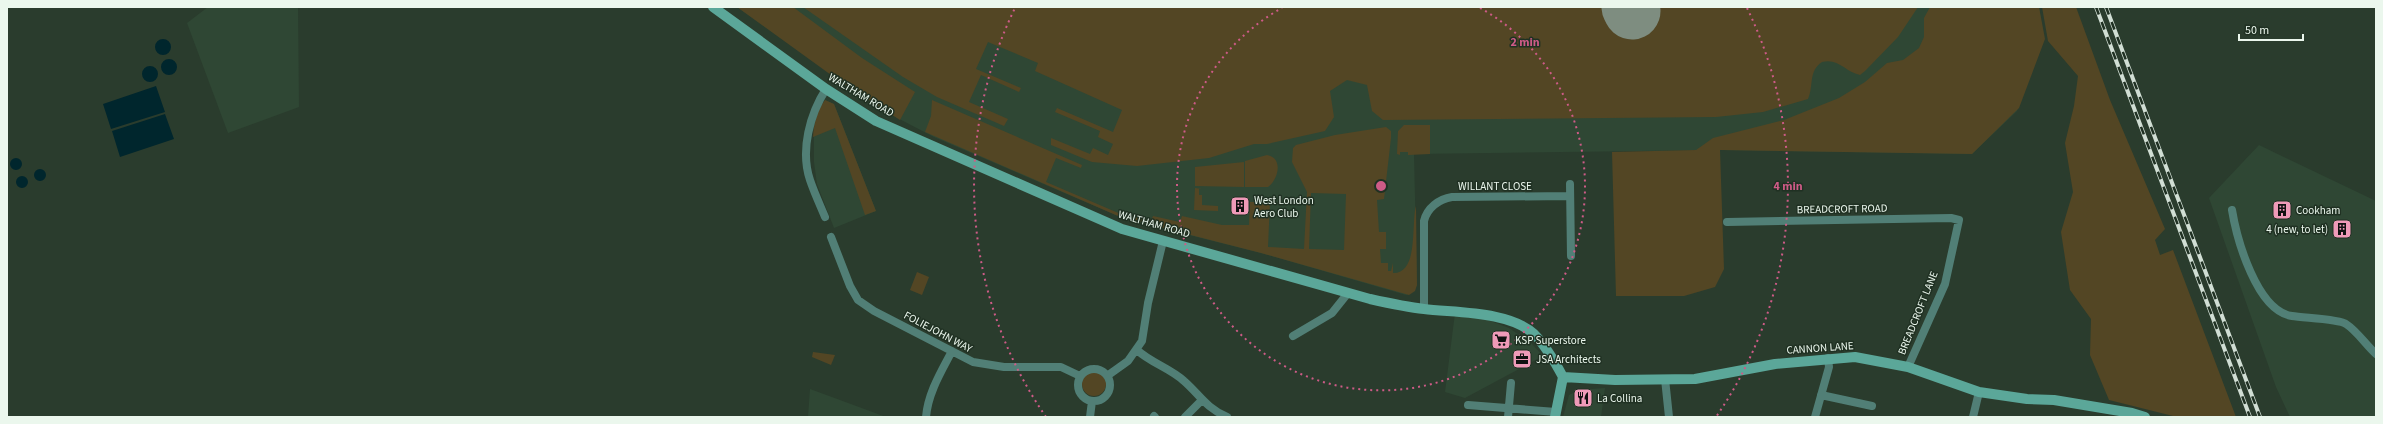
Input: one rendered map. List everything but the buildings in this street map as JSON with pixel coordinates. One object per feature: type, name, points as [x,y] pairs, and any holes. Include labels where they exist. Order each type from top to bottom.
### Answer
[{"type":"street","name":"WALTHAM ROAD","points":[[712,7],[826,89],[876,121],[1122,229],[1348,293],[1424,309],[1483,314],[1507,320],[1533,333],[1553,359],[1563,377]]},
{"type":"street","points":[[825,217],[810,178],[807,151],[810,123],[818,102],[826,89]]},
{"type":"street","points":[[1570,184],[1571,256]]},
{"type":"street","name":"WILLANT CLOSE","points":[[1424,309],[1424,221],[1427,212],[1434,204],[1443,199],[1452,197],[1570,196]]},
{"type":"street","points":[[2232,210],[2238,237],[2254,277],[2267,300],[2276,310],[2290,316],[2345,323],[2376,354]]},
{"type":"street","name":"BREADCROFT ROAD","points":[[1727,222],[1951,218],[1958,220]]},
{"type":"street","name":"BREADCROFT LANE","points":[[1908,367],[1944,284],[1958,220]]},
{"type":"street","name":"FOLIEJOHN WAY","points":[[831,237],[850,286],[858,300],[874,311],[973,362],[985,366],[1061,367],[1080,376]]},
{"type":"street","points":[[1107,376],[1128,361],[1142,341],[1148,303],[1163,241]]},
{"type":"street","points":[[1293,336],[1332,313],[1348,293]]},
{"type":"street","points":[[1137,350],[1145,358],[1184,380],[1201,401],[1227,417]]},
{"type":"street","points":[[926,417],[927,407],[936,382],[952,351]]},
{"type":"street","name":"CANNON LANE","points":[[1563,377],[1614,380],[1695,379],[1775,364],[1828,358],[1855,357],[1908,367],[1979,392],[2027,399],[2054,400],[2132,413],[2145,417]]},
{"type":"street","points":[[1815,417],[1829,367],[1828,358]]},
{"type":"street","points":[[1099,369],[1107,376],[1110,385],[1106,395],[1092,401],[1087,399],[1079,392],[1078,381],[1080,376],[1084,372],[1099,369]]},
{"type":"street","points":[[1468,405],[1509,408],[1555,415],[1563,377]]},
{"type":"street","points":[[1665,379],[1669,417]]},
{"type":"street","points":[[1508,417],[1511,383]]},
{"type":"street","points":[[1973,417],[1979,392]]},
{"type":"street","points":[[1820,396],[1872,406]]},
{"type":"street","points":[[1090,417],[1092,401]]},
{"type":"street","points":[[1185,417],[1201,401]]},
{"type":"shaded area","points":[[208,7],[298,7],[299,107],[228,133],[187,23]]},
{"type":"shaded area","points":[[737,7],[2039,7],[2044,38],[2017,111],[1972,154],[1720,150],[1414,154],[1417,285],[1412,293],[1406,295],[1261,253],[1133,221],[1132,218],[1122,215],[1118,216],[934,137],[884,111]]},
{"type":"shaded area","points":[[737,7],[793,7],[862,58],[915,92],[900,120],[838,80]]},
{"type":"shaded area","points":[[803,7],[1918,7],[1898,37],[1860,75],[1833,62],[1822,62],[1813,74],[1808,99],[1763,112],[1716,117],[1383,120],[1372,111],[1367,85],[1347,80],[1330,91],[1334,117],[1325,131],[1267,144],[1254,144],[1209,158],[1137,166],[1092,162],[1051,145],[1051,138],[1090,154],[1093,148],[1108,155],[1113,144],[1098,137],[1100,131],[1055,112],[1057,108],[1113,132],[1122,110],[1035,71],[1038,63],[988,42],[976,69],[1021,88],[1019,92],[981,75],[969,102],[1008,119],[1004,126],[937,97],[903,77]]},
{"type":"shaded area","points":[[1930,7],[2039,7],[2045,39],[2019,108],[1972,154],[1720,150],[1724,269],[1715,287],[1684,296],[1616,296],[1612,152],[1696,150],[1713,138],[1784,120],[1839,98],[1865,82],[1887,63],[1903,60],[1919,48],[1924,37],[1924,18]]},
{"type":"shaded area","points":[[2042,7],[2076,7],[2110,100],[2165,229],[2155,240],[2160,255],[2173,250],[2236,417],[2177,417],[2109,400],[2090,355],[2091,319],[2070,290],[2061,232],[2073,192],[2065,143],[2074,106],[2078,76],[2048,41]]},
{"type":"shaded area","points":[[825,100],[834,104],[876,211],[834,228],[817,184],[814,162],[814,124]]},
{"type":"shaded area","points":[[825,100],[834,104],[876,211],[865,215],[835,128],[813,137],[816,117]]},
{"type":"shaded area","points":[[932,100],[1082,165],[1081,168],[1056,158],[1046,182],[1123,215],[1118,216],[925,132],[931,116]]},
{"type":"shaded area","points":[[1404,125],[1430,125],[1430,154],[1408,155],[1408,152],[1400,152],[1400,155],[1397,154],[1398,131]]},
{"type":"shaded area","points":[[1386,127],[1391,131],[1384,199],[1377,200],[1379,232],[1386,232],[1386,249],[1380,249],[1381,263],[1388,263],[1388,271],[1391,271],[1393,263],[1393,273],[1401,271],[1407,265],[1412,246],[1416,206],[1417,285],[1415,291],[1409,295],[1261,253],[1132,220],[1132,216],[1151,221],[1153,216],[1180,222],[1182,216],[1222,225],[1249,225],[1250,202],[1270,202],[1268,247],[1304,249],[1307,192],[1292,162],[1293,148],[1296,145],[1335,135]],"holes":[[[1311,193],[1346,194],[1344,250],[1309,249]]]},
{"type":"shaded area","points":[[2259,145],[2376,201],[2376,417],[2290,417],[2276,387],[2209,198]]},
{"type":"shaded area","points":[[1267,155],[1276,160],[1278,170],[1272,184],[1268,187],[1245,187],[1245,161]]},
{"type":"shaded area","points":[[1244,162],[1244,187],[1195,186],[1195,167]]},
{"type":"shaded area","points":[[1195,188],[1202,189],[1199,189],[1199,195],[1202,195],[1202,205],[1218,206],[1218,211],[1194,210]]},
{"type":"shaded area","points":[[917,272],[929,277],[922,295],[910,290]]},
{"type":"shaded area","points":[[1455,313],[1488,320],[1509,328],[1531,343],[1543,356],[1465,398],[1445,392]]},
{"type":"shaded area","points":[[813,352],[835,355],[831,365],[812,357]]},
{"type":"shaded area","points":[[1094,372],[1103,375],[1106,384],[1103,393],[1094,396],[1085,393],[1082,384],[1085,375]]},
{"type":"shaded area","points":[[1605,388],[1601,417],[1563,417],[1569,395],[1579,390]]},
{"type":"shaded area","points":[[810,389],[840,400],[886,417],[808,417]]},
{"type":"water","points":[[163,39],[170,44],[171,47],[166,54],[163,55],[156,50],[155,47],[160,40]]},
{"type":"water","points":[[169,59],[176,64],[177,67],[172,74],[169,75],[162,70],[161,67],[166,60]]},
{"type":"water","points":[[150,66],[157,71],[158,74],[153,81],[150,82],[143,77],[142,74],[147,67]]},
{"type":"water","points":[[156,86],[165,112],[111,129],[103,104]]},
{"type":"water","points":[[165,114],[174,139],[120,157],[112,131]]},
{"type":"water","points":[[14,158],[18,158],[22,164],[18,170],[14,170],[10,166],[10,162]]},
{"type":"water","points":[[38,169],[42,169],[46,175],[42,181],[38,181],[34,177],[34,173]]},
{"type":"water","points":[[20,176],[24,176],[28,182],[24,188],[20,188],[16,184],[16,180]]},
{"type":"runway","points":[[1630,7],[1632,11]]},
{"type":"railway","points":[[2096,7],[2250,417]]},
{"type":"railway","points":[[2106,7],[2260,417]]},
{"type":"place","name":"West London Aero Club","points":[[1240,206]]},
{"type":"place","name":"Cookham","points":[[2282,210]]},
{"type":"place","name":"4 (new, to let)","points":[[2342,229]]},
{"type":"place","name":"KSP Superstore","points":[[1501,340]]},
{"type":"place","name":"JSA Architects","points":[[1522,359]]},
{"type":"place","name":"La Collina","points":[[1583,398]]}]
